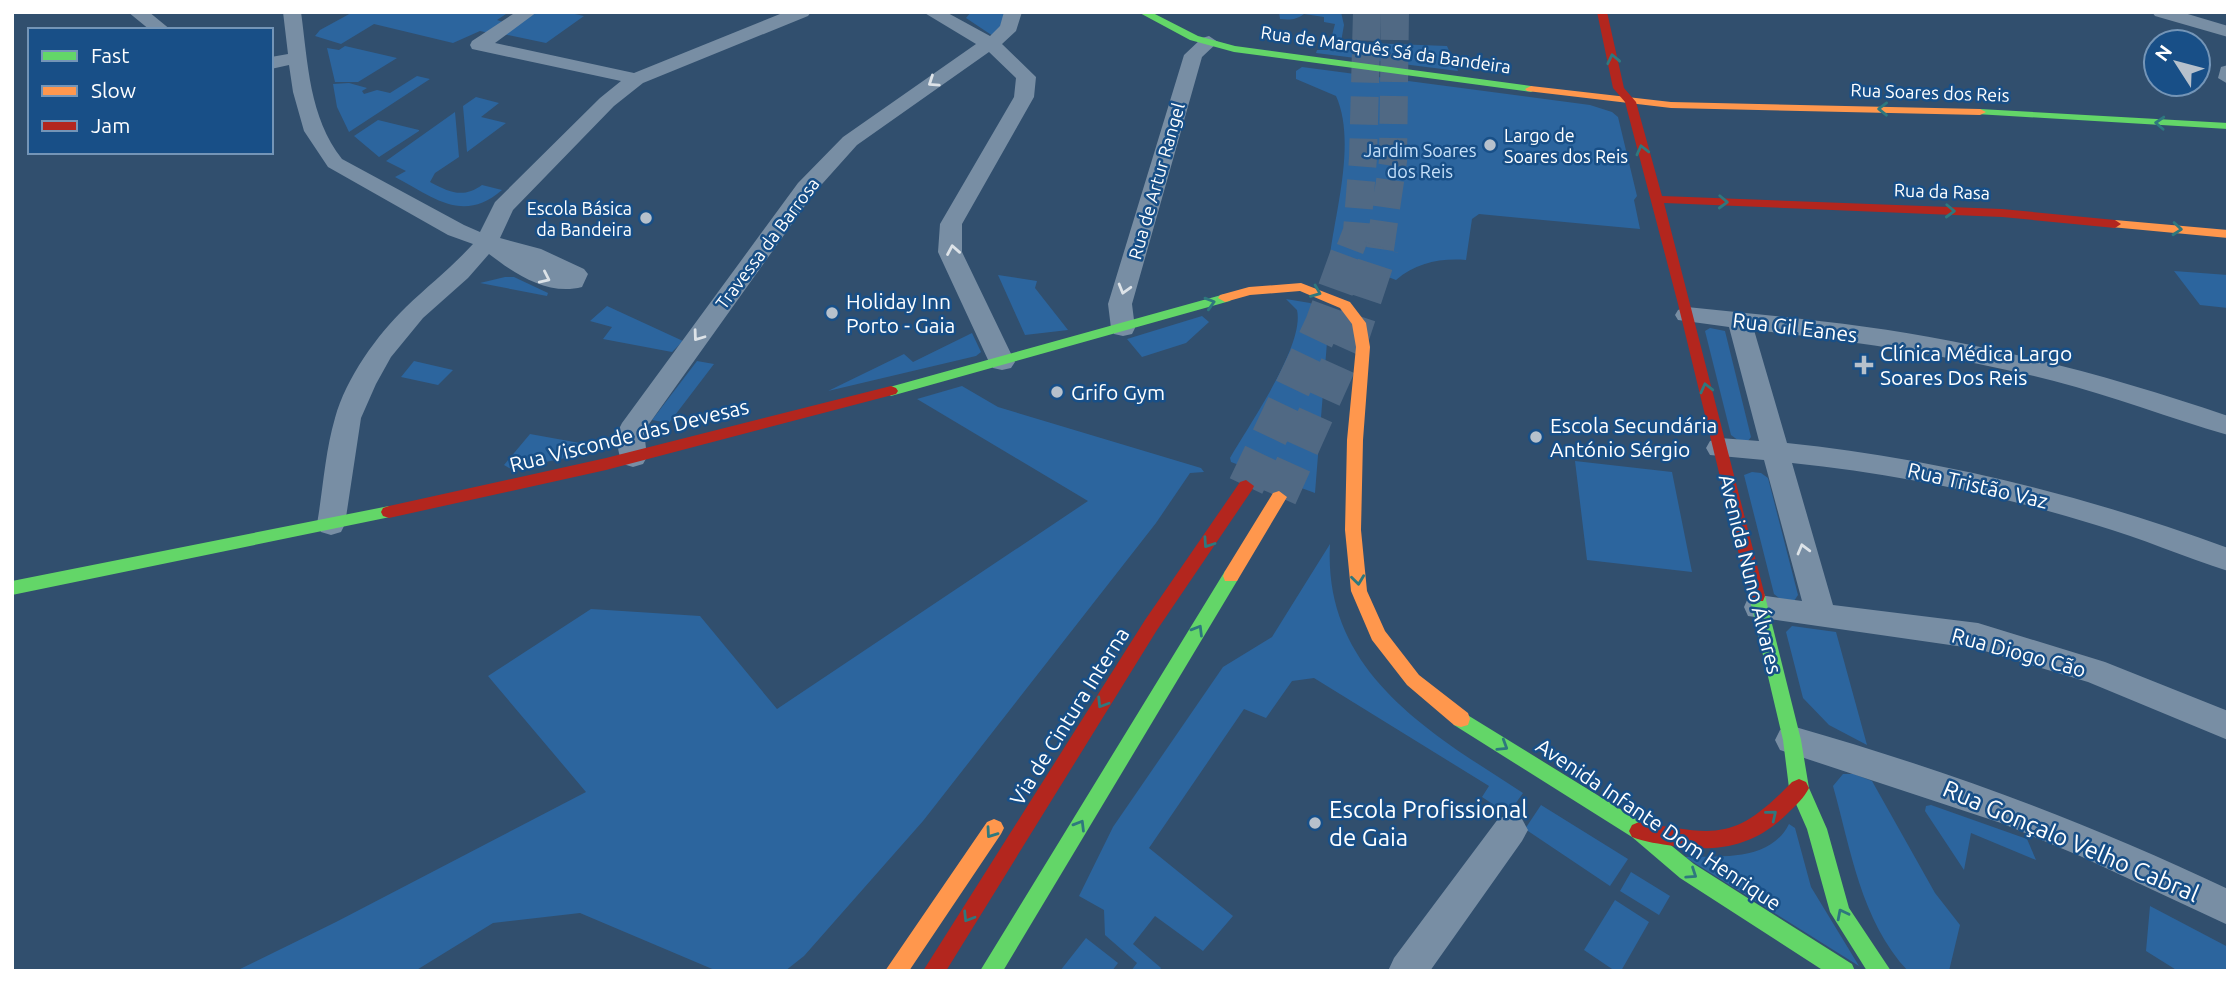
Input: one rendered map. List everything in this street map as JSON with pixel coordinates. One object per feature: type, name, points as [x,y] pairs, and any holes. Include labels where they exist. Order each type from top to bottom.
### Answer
[{"type":"main road","name":"Rua de Marquês Sá da Bandeira","points":[[1143,12],[1209,43],[1234,49],[1630,102]]},
{"type":"main road","name":"Avenida Nuno Álvares","points":[[1602,12],[1619,88],[1630,102],[1687,315],[1792,740],[1799,788],[1817,829],[1840,912],[1880,971]]},
{"type":"main road","name":"Rua Soares dos Reis","points":[[1630,102],[1935,110],[2228,126]]},
{"type":"main road","name":"Rua da Rasa","points":[[1655,199],[2001,213],[2228,234]]},
{"type":"main road","name":"Avenida Infante Dom Henrique","points":[[1250,291],[1301,287],[1345,305],[1359,323],[1363,347],[1355,440],[1353,530],[1359,591],[1378,635],[1413,680],[1461,719],[1639,831],[1687,872],[1844,971]]},
{"type":"main road","name":"Rua Visconde das Devesas","points":[[12,588],[462,497],[633,457],[1002,362],[1250,291]]},
{"type":"main road","name":"Via de Cintura Interna","points":[[934,971],[1151,625],[1246,486]]},
{"type":"main road","points":[[991,971],[1279,497]]},
{"type":"main road","points":[[1097,680],[1151,625]]},
{"type":"main road","points":[[1639,831],[1688,839],[1740,838],[1777,812],[1799,788]]},
{"type":"main road","points":[[895,971],[1004,814]]},
{"type":"street","points":[[137,12],[159,28]]},
{"type":"street","points":[[292,12],[311,126],[323,150],[335,163],[356,176],[456,230],[487,242]]},
{"type":"street","points":[[528,12],[479,45],[636,79]]},
{"type":"street","points":[[331,524],[348,418],[363,384],[381,353],[414,313],[460,273],[487,242],[503,207],[612,96],[636,79],[802,12]]},
{"type":"street","name":"Travessa da Barrosa","points":[[633,457],[631,430],[806,188],[850,141],[1003,37],[1012,23],[1013,12]]},
{"type":"street","points":[[2161,12],[2228,32]]},
{"type":"street","points":[[942,14],[990,44],[1015,63],[1026,77],[1024,97],[951,224],[950,252],[1002,362]]},
{"type":"street","name":"Rua de Artur Rangel","points":[[1123,328],[1120,304],[1193,55],[1209,43]]},
{"type":"street","points":[[273,63],[298,58]]},
{"type":"street","points":[[2228,71],[2228,78]]},
{"type":"street","points":[[433,216],[475,216],[503,207]]},
{"type":"street","name":"Rua Gil Eanes","points":[[1687,315],[1860,334],[1949,349],[2109,388],[2228,426]]},
{"type":"street","points":[[1739,320],[1821,615]]},
{"type":"street","name":"Rua Tristão Vaz","points":[[1720,448],[1777,450],[1868,461],[1977,482],[2082,509],[2228,560]]},
{"type":"street","name":"Rua Diogo Cão","points":[[1759,607],[1978,636],[2094,671],[2228,726]]},
{"type":"street","name":"Rua Gonçalo Velho Cabral","points":[[1792,740],[1878,765],[2011,811],[2141,866],[2228,908]]},
{"type":"street","points":[[1407,971],[1510,830]]},
{"type":"green space","points":[[353,12],[509,12],[497,20],[506,23],[490,33],[480,31],[453,43],[374,24],[341,44],[315,36],[320,30]]},
{"type":"green space","points":[[535,12],[566,12],[584,16],[546,43],[503,34]]},
{"type":"green space","points":[[971,12],[1007,12],[1006,22],[993,36],[966,18]]},
{"type":"green space","points":[[1279,12],[1341,12],[1344,25],[1341,42],[1447,46],[1458,71],[1316,53],[1317,50],[1328,50],[1335,24],[1324,22],[1324,17],[1304,14],[1293,19],[1280,19]]},
{"type":"green space","points":[[345,46],[397,58],[358,82],[335,82],[327,48],[339,50]]},
{"type":"green space","name":"Jardim Soares dos Reis","points":[[1302,67],[1590,105],[1612,112],[1618,117],[1637,196],[1634,200],[1640,229],[1479,214],[1472,219],[1466,260],[1429,263],[1412,269],[1396,280],[1330,255],[1343,175],[1342,114],[1336,96],[1296,79],[1296,71]]},
{"type":"green space","points":[[417,76],[430,79],[349,132],[337,107],[333,84],[349,83],[367,88],[362,91],[364,94],[377,90],[390,93]]},
{"type":"green space","points":[[476,97],[499,103],[481,117],[506,123],[467,152],[463,106]]},
{"type":"green space","points":[[455,112],[459,157],[435,173],[430,182],[443,189],[462,193],[482,185],[502,190],[488,200],[474,205],[448,204],[435,199],[395,177],[406,171],[386,161]]},
{"type":"green space","points":[[378,120],[419,131],[379,157],[354,136]]},
{"type":"green space","points":[[2174,271],[2228,275],[2228,308],[2200,305]]},
{"type":"green space","points":[[998,275],[1037,281],[1035,288],[1068,330],[1025,335]]},
{"type":"green space","points":[[514,277],[548,293],[547,296],[480,283]]},
{"type":"green space","points":[[1286,299],[1310,303],[1327,312],[1329,317],[1315,493],[1231,462],[1230,458],[1274,385],[1293,343],[1297,310]]},
{"type":"green space","points":[[607,306],[683,341],[672,352],[603,339],[612,327],[590,321]]},
{"type":"green space","points":[[1202,316],[1209,322],[1186,343],[1142,357],[1127,339]]},
{"type":"green space","points":[[1710,328],[1725,331],[1751,437],[1748,441],[1739,441],[1731,435],[1705,331]]},
{"type":"green space","points":[[972,333],[981,352],[976,356],[828,391],[904,354],[913,362]]},
{"type":"green space","points":[[414,361],[453,370],[438,385],[401,377]]},
{"type":"green space","points":[[697,361],[714,364],[669,423],[652,420]]},
{"type":"green space","points":[[962,386],[998,407],[1201,468],[1204,472],[1190,473],[1156,523],[923,821],[804,956],[785,971],[717,971],[580,913],[493,923],[415,971],[236,971],[586,792],[488,676],[591,609],[700,616],[777,709],[1088,501],[917,399]]},
{"type":"green space","points":[[530,434],[591,445],[588,448],[577,446],[570,457],[511,469],[504,465]]},
{"type":"green space","points":[[1575,461],[1672,472],[1692,572],[1587,560]]},
{"type":"green space","points":[[1761,473],[1768,478],[1798,595],[1794,601],[1784,602],[1774,594],[1744,475]]},
{"type":"green space","points":[[1330,544],[1332,589],[1344,628],[1363,663],[1389,694],[1419,721],[1523,793],[1508,814],[1482,797],[1489,786],[1314,678],[1292,681],[1266,718],[1244,709],[1149,848],[1233,916],[1203,951],[1155,916],[1133,944],[1161,968],[1159,971],[1131,971],[1137,963],[1105,935],[1104,910],[1079,896],[1113,827],[1223,667],[1272,637]]},
{"type":"green space","points":[[1792,626],[1836,632],[1867,745],[1829,725],[1803,698],[1786,632]]},
{"type":"green space","points":[[1843,774],[1854,774],[1872,781],[1935,893],[1960,925],[1949,971],[1908,971],[1879,930],[1868,907],[1852,859],[1833,786]]},
{"type":"green space","points":[[1541,805],[1628,859],[1610,886],[1525,829]]},
{"type":"green space","points":[[1931,805],[2027,839],[2036,860],[1971,833],[1964,870],[1925,811],[1926,806]]},
{"type":"green space","points":[[1789,824],[1795,828],[1811,887],[1859,966],[1685,857],[1729,856],[1757,851],[1781,836]]},
{"type":"green space","points":[[1631,872],[1670,896],[1659,915],[1620,891]]},
{"type":"green space","points":[[1615,900],[1649,922],[1621,971],[1615,971],[1584,950]]},
{"type":"green space","points":[[2150,906],[2228,947],[2228,971],[2178,971],[2146,951]]},
{"type":"green space","points":[[1086,938],[1118,963],[1112,971],[1060,971]]},
{"type":"tunnel","points":[[1350,249],[1357,231],[1363,158],[1367,12]]},
{"type":"tunnel","points":[[1380,249],[1393,161],[1395,12]]},
{"type":"tunnel","points":[[1246,486],[1323,324],[1351,247]]},
{"type":"tunnel","points":[[1279,497],[1352,334],[1381,247]]},
{"type":"traffic: fast","points":[[1143,12],[1194,38],[1234,49],[1531,89]]},
{"type":"traffic: fast","points":[[1980,112],[2228,126]]},
{"type":"traffic: fast","points":[[891,391],[1225,298]]},
{"type":"traffic: fast","points":[[12,588],[389,512]]},
{"type":"traffic: fast","points":[[991,971],[1231,576]]},
{"type":"traffic: fast","points":[[1757,596],[1792,740],[1799,788],[1817,829],[1840,912],[1880,971]]},
{"type":"traffic: fast","points":[[1461,719],[1639,831],[1687,871],[1844,971]]},
{"type":"traffic: slow","points":[[1531,89],[1671,105],[1980,112]]},
{"type":"traffic: slow","points":[[2115,224],[2228,234]]},
{"type":"traffic: slow","points":[[1225,298],[1249,291],[1301,287],[1345,305],[1359,323],[1363,347],[1355,440],[1353,530],[1359,591],[1378,635],[1413,680],[1461,719]]},
{"type":"traffic: slow","points":[[1231,576],[1279,497]]},
{"type":"traffic: slow","points":[[896,971],[994,828]]},
{"type":"traffic: jam","points":[[1602,12],[1619,88],[1630,102],[1685,304],[1757,596]]},
{"type":"traffic: jam","points":[[1655,199],[2002,213],[2115,224]]},
{"type":"traffic: jam","points":[[389,512],[606,464],[891,391]]},
{"type":"traffic: jam","points":[[934,971],[1151,625],[1246,486]]},
{"type":"traffic: jam","points":[[1639,831],[1690,839],[1728,839],[1761,824],[1799,788]]},
{"type":"place","name":"Largo de Soares dos Reis","points":[[1490,145]]},
{"type":"place","name":"Escola Básica da Bandeira","points":[[646,218]]},
{"type":"place","name":"Holiday Inn Porto - Gaia","points":[[832,313]]},
{"type":"place","name":"Clínica Médica Largo Soares Dos Reis","points":[[1864,365]]},
{"type":"place","name":"Grifo Gym","points":[[1057,392]]},
{"type":"place","name":"Escola Secundária António Sérgio","points":[[1536,437]]},
{"type":"place","name":"Escola Profissional de Gaia","points":[[1315,823]]}]
